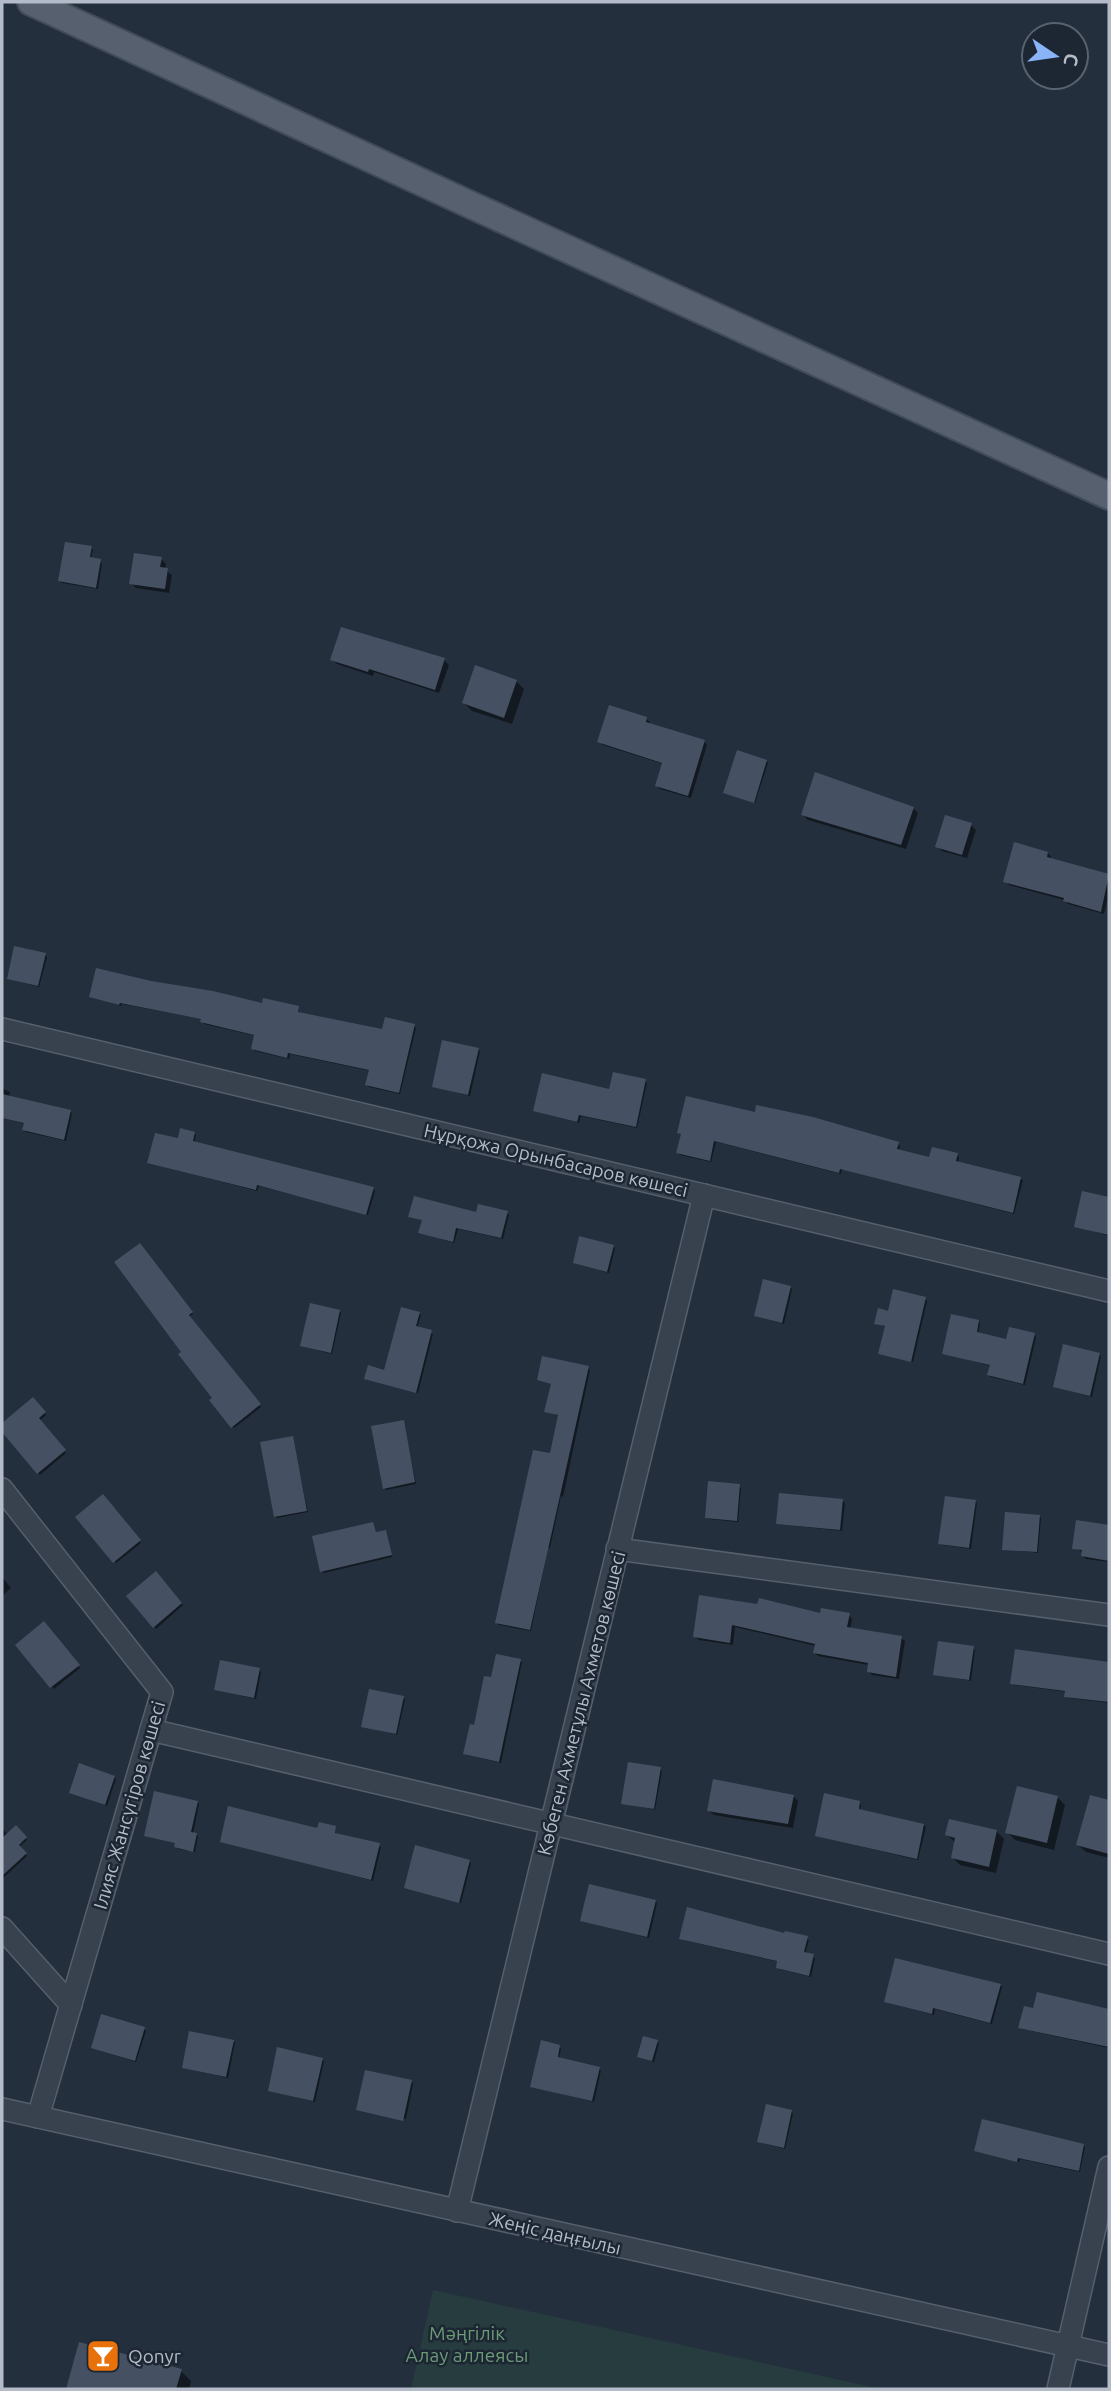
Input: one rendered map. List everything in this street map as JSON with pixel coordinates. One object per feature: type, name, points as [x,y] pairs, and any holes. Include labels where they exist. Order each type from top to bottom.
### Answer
[{"type":"main road","points":[[31,2],[1109,496]]},
{"type":"street","name":"Нұрқожа Орынбасаров көшесі","points":[[2,1029],[1109,1291]]},
{"type":"street","name":"Көбеген Ахметұлы Ахметов көшесі","points":[[457,2211],[704,1195]]},
{"type":"street","name":"Ілияс Жансүгіров көшесі","points":[[2,1489],[162,1692],[38,2117]]},
{"type":"street","points":[[617,1549],[1109,1615]]},
{"type":"street","points":[[151,1730],[1109,1954]]},
{"type":"street","points":[[2,1928],[71,2005]]},
{"type":"street","name":"Жеңіс даңғылы","points":[[2,2109],[1109,2356]]},
{"type":"street","points":[[1058,2389],[1109,2167]]},
{"type":"green space","name":"Мәңгілік Алау аллеясы","points":[[433,2290],[881,2389],[411,2389]]},
{"type":"building","points":[[65,542],[92,546],[90,557],[101,559],[96,588],[58,581]]},
{"type":"building","points":[[134,553],[162,557],[160,567],[168,568],[165,589],[129,584]]},
{"type":"building","points":[[341,627],[445,658],[435,690],[330,660]]},
{"type":"building","points":[[475,665],[517,680],[504,718],[462,703]]},
{"type":"building","points":[[609,705],[647,717],[646,722],[705,740],[688,796],[655,786],[662,763],[597,742]]},
{"type":"building","points":[[737,750],[767,760],[754,803],[723,793]]},
{"type":"building","points":[[815,772],[914,807],[901,845],[801,815]]},
{"type":"building","points":[[945,815],[972,823],[962,855],[935,847]]},
{"type":"building","points":[[1014,842],[1048,852],[1047,857],[1109,874],[1101,912],[1063,901],[1064,898],[1003,882]]},
{"type":"building","points":[[14,946],[46,953],[38,986],[7,979]]},
{"type":"building","points":[[96,968],[262,1003],[263,998],[299,1006],[298,1012],[382,1029],[385,1017],[415,1024],[399,1093],[365,1085],[369,1070],[288,1053],[287,1058],[251,1049],[254,1035],[200,1022],[201,1019],[89,997]]},
{"type":"building","points":[[442,1040],[479,1048],[468,1095],[432,1087]]},
{"type":"building","points":[[613,1072],[646,1079],[636,1127],[579,1115],[577,1122],[533,1111],[542,1073],[609,1089]]},
{"type":"building","points":[[2,1094],[71,1110],[64,1140],[22,1130],[24,1123],[2,1118]]},
{"type":"building","points":[[686,1096],[755,1112],[756,1105],[813,1117],[899,1142],[897,1149],[929,1157],[932,1147],[958,1153],[956,1161],[1021,1177],[1013,1213],[840,1169],[839,1173],[714,1141],[710,1161],[676,1153],[681,1134],[677,1133]]},
{"type":"building","points":[[180,1128],[195,1132],[193,1141],[374,1187],[366,1215],[257,1185],[256,1190],[147,1163],[155,1133],[178,1138]]},
{"type":"building","points":[[1082,1191],[1109,1197],[1109,1235],[1074,1227]]},
{"type":"building","points":[[414,1196],[476,1212],[478,1204],[508,1211],[501,1238],[456,1228],[453,1242],[418,1233],[422,1220],[408,1217]]},
{"type":"building","points":[[579,1236],[614,1245],[607,1272],[573,1263]]},
{"type":"building","points":[[140,1243],[193,1312],[189,1315],[261,1404],[231,1428],[178,1354],[181,1352],[114,1262]]},
{"type":"building","points":[[763,1279],[791,1286],[782,1323],[754,1316]]},
{"type":"building","points":[[893,1289],[926,1297],[911,1362],[878,1354],[885,1326],[874,1324],[878,1308],[888,1311]]},
{"type":"building","points":[[310,1303],[340,1310],[331,1353],[300,1346]]},
{"type":"building","points":[[401,1307],[420,1312],[416,1326],[432,1330],[416,1393],[364,1379],[368,1365],[384,1370]]},
{"type":"building","points":[[951,1314],[979,1320],[977,1332],[1006,1339],[1009,1327],[1035,1333],[1023,1384],[987,1375],[990,1365],[942,1354]]},
{"type":"building","points":[[1063,1344],[1100,1353],[1090,1396],[1053,1387]]},
{"type":"building","points":[[542,1356],[589,1366],[530,1630],[495,1623],[533,1450],[550,1453],[558,1415],[544,1412],[551,1384],[537,1380]]},
{"type":"building","points":[[33,1397],[46,1412],[39,1418],[66,1450],[37,1474],[2,1432],[2,1423]]},
{"type":"building","points":[[404,1420],[415,1482],[383,1489],[371,1426]]},
{"type":"building","points":[[293,1436],[307,1511],[274,1517],[260,1442]]},
{"type":"building","points":[[708,1481],[740,1484],[737,1521],[705,1518]]},
{"type":"building","points":[[779,1493],[843,1499],[840,1530],[776,1524]]},
{"type":"building","points":[[103,1494],[141,1540],[113,1563],[75,1517]]},
{"type":"building","points":[[945,1496],[976,1500],[969,1548],[938,1544]]},
{"type":"building","points":[[1005,1512],[1040,1515],[1037,1552],[1002,1550]]},
{"type":"building","points":[[1076,1520],[1109,1525],[1109,1561],[1081,1556],[1082,1550],[1072,1549]]},
{"type":"building","points":[[373,1522],[376,1532],[386,1530],[392,1555],[320,1572],[312,1536]]},
{"type":"building","points":[[156,1571],[182,1603],[153,1628],[126,1596]]},
{"type":"building","points":[[699,1595],[757,1604],[759,1598],[820,1613],[821,1608],[850,1613],[847,1627],[902,1636],[896,1677],[867,1672],[868,1663],[813,1653],[815,1644],[732,1625],[730,1643],[693,1637]]},
{"type":"building","points":[[44,1621],[80,1665],[50,1688],[15,1645]]},
{"type":"building","points":[[938,1641],[974,1646],[969,1680],[933,1675]]},
{"type":"building","points":[[1015,1649],[1109,1662],[1109,1702],[1064,1697],[1065,1691],[1010,1684]]},
{"type":"building","points":[[496,1654],[521,1659],[499,1762],[463,1754],[470,1724],[474,1725],[484,1676],[491,1677]]},
{"type":"building","points":[[220,1660],[260,1668],[254,1698],[214,1690]]},
{"type":"building","points":[[369,1689],[404,1696],[396,1734],[361,1727]]},
{"type":"building","points":[[628,1762],[661,1767],[654,1809],[621,1804]]},
{"type":"building","points":[[79,1763],[115,1776],[105,1805],[69,1793]]},
{"type":"building","points":[[713,1779],[794,1795],[788,1824],[707,1811]]},
{"type":"building","points":[[1017,1786],[1058,1796],[1047,1843],[1005,1833]]},
{"type":"building","points":[[154,1791],[198,1801],[191,1832],[197,1833],[193,1852],[174,1847],[175,1843],[144,1836]]},
{"type":"building","points":[[824,1793],[860,1801],[859,1809],[924,1824],[917,1859],[815,1836]]},
{"type":"building","points":[[1090,1795],[1109,1800],[1109,1854],[1076,1845]]},
{"type":"building","points":[[228,1806],[317,1828],[319,1822],[336,1826],[335,1833],[380,1843],[371,1880],[220,1842]]},
{"type":"building","points":[[949,1819],[997,1830],[989,1867],[951,1858],[955,1838],[945,1835]]},
{"type":"building","points":[[16,1825],[27,1837],[19,1845],[27,1853],[2,1876],[2,1838]]},
{"type":"building","points":[[415,1845],[470,1860],[459,1903],[404,1888]]},
{"type":"building","points":[[589,1884],[656,1900],[647,1937],[580,1921]]},
{"type":"building","points":[[687,1907],[784,1933],[785,1931],[808,1936],[804,1952],[814,1954],[809,1976],[776,1968],[777,1961],[679,1939]]},
{"type":"building","points":[[895,1958],[1001,1984],[990,2023],[933,2008],[932,2014],[884,2002]]},
{"type":"building","points":[[1037,1992],[1109,2009],[1109,2047],[1018,2028],[1024,2006],[1033,2008]]},
{"type":"building","points":[[101,2014],[145,2027],[135,2061],[91,2048]]},
{"type":"building","points":[[189,2031],[234,2040],[226,2077],[182,2068]]},
{"type":"building","points":[[643,2036],[658,2040],[652,2061],[637,2057]]},
{"type":"building","points":[[541,2040],[560,2045],[558,2057],[600,2067],[592,2101],[530,2087]]},
{"type":"building","points":[[277,2047],[323,2058],[313,2101],[268,2091]]},
{"type":"building","points":[[365,2070],[412,2080],[403,2121],[356,2110]]},
{"type":"building","points":[[766,2104],[792,2110],[784,2148],[757,2142]]},
{"type":"building","points":[[982,2119],[1084,2144],[1079,2171],[1018,2158],[1017,2162],[974,2151]]},
{"type":"building","name":"Qonyr","points":[[79,2342],[182,2369],[176,2389],[66,2389]]},
{"type":"place","name":"Qonyr","points":[[103,2356]]}]
